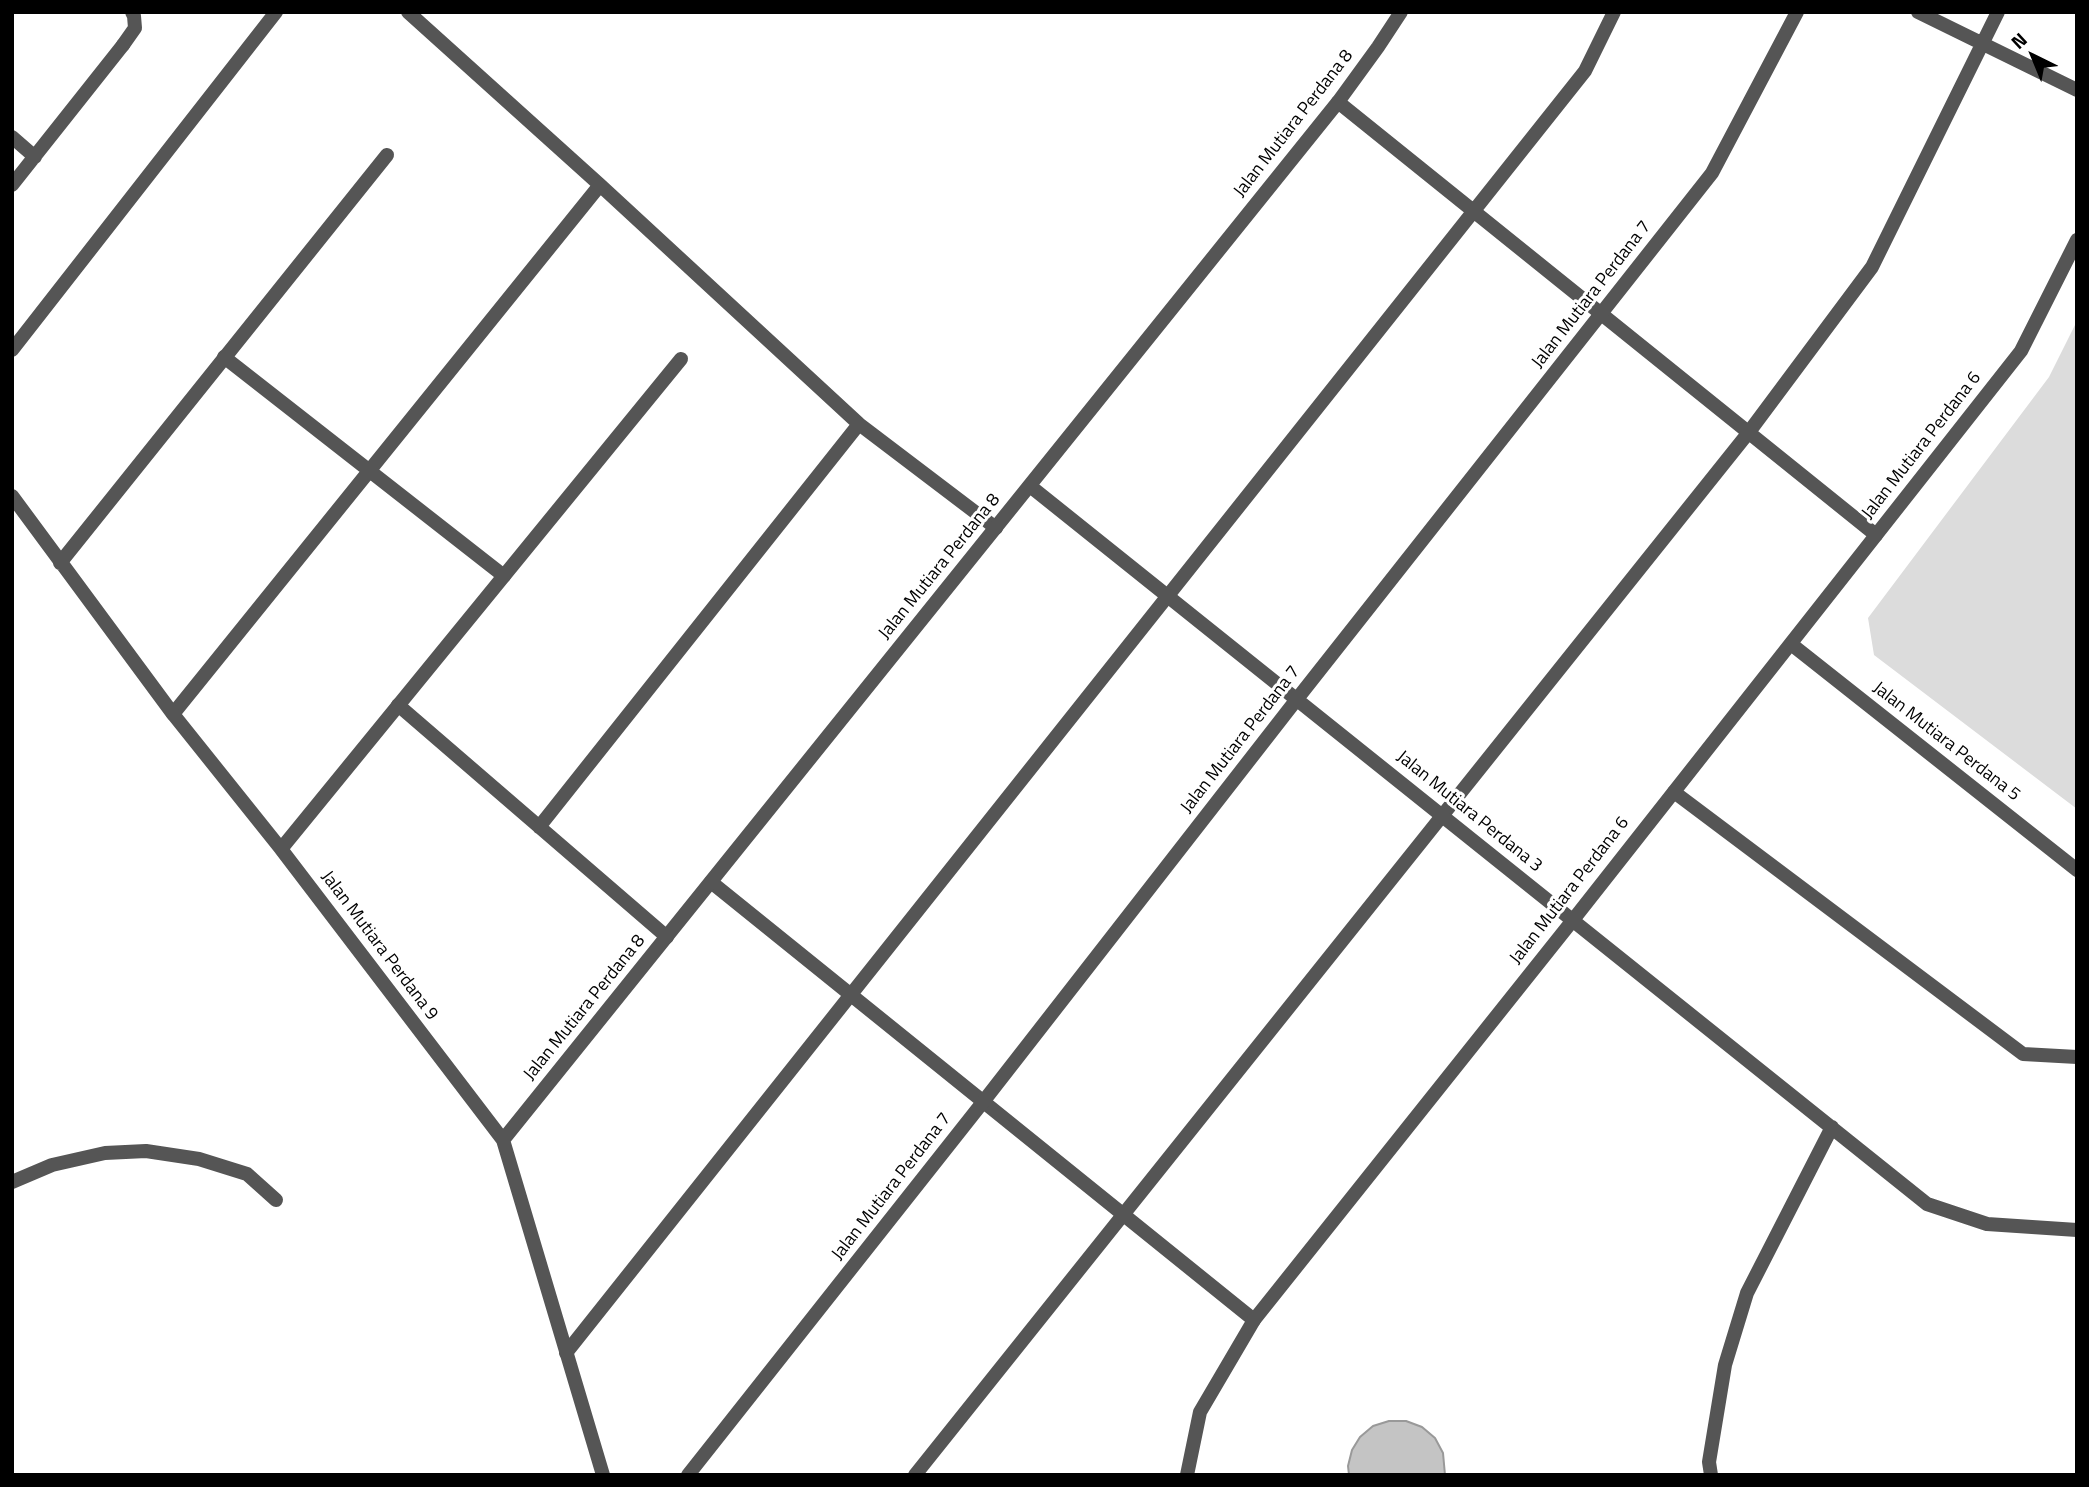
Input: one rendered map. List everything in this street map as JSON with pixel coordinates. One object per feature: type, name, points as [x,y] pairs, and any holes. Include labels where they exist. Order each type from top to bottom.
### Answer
[{"type":"street","points":[[12,185],[135,28],[132,12]]},
{"type":"street","points":[[12,350],[276,12]]},
{"type":"street","points":[[408,12],[859,424],[996,528]]},
{"type":"street","name":"Jalan Mutiara Perdana 8","points":[[503,1140],[1338,102],[1401,12]]},
{"type":"street","points":[[566,1353],[1585,72],[1614,12]]},
{"type":"street","name":"Jalan Mutiara Perdana 7","points":[[688,1475],[1712,173],[1797,12]]},
{"type":"street","points":[[1918,12],[2077,90]]},
{"type":"street","points":[[915,1475],[1749,432],[1872,267],[1998,12]]},
{"type":"street","points":[[1338,102],[1876,535]]},
{"type":"street","points":[[12,137],[35,157]]},
{"type":"street","points":[[60,562],[387,155]]},
{"type":"street","points":[[173,714],[600,185]]},
{"type":"street","name":"Jalan Mutiara Perdana 6","points":[[1187,1475],[1200,1412],[1254,1320],[2021,351],[2077,240]]},
{"type":"street","points":[[224,357],[504,576]]},
{"type":"street","points":[[281,849],[681,359]]},
{"type":"street","points":[[539,827],[859,424]]},
{"type":"street","name":"Jalan Mutiara Perdana 3","points":[[1030,486],[1927,1204],[1987,1224],[2077,1230]]},
{"type":"street","name":"Jalan Mutiara Perdana 9","points":[[12,496],[173,714],[281,849],[503,1140],[603,1475]]},
{"type":"street","name":"Jalan Mutiara Perdana 5","points":[[1791,644],[2077,870]]},
{"type":"street","points":[[398,705],[667,937]]},
{"type":"street","points":[[1674,792],[2024,1054],[2077,1057]]},
{"type":"street","points":[[711,882],[1254,1320]]},
{"type":"street","points":[[1711,1475],[1709,1462],[1725,1364],[1747,1293],[1832,1127]]},
{"type":"street","points":[[12,1182],[52,1165],[105,1153],[146,1151],[199,1159],[247,1174],[276,1200]]},
{"type":"shaded area","points":[[2077,321],[2077,809],[1874,655],[1868,618],[2049,377]]},
{"type":"building","points":[[1389,1421],[1406,1421],[1422,1427],[1435,1438],[1443,1453],[1445,1475],[1349,1475],[1352,1450],[1360,1437],[1373,1426]]}]
